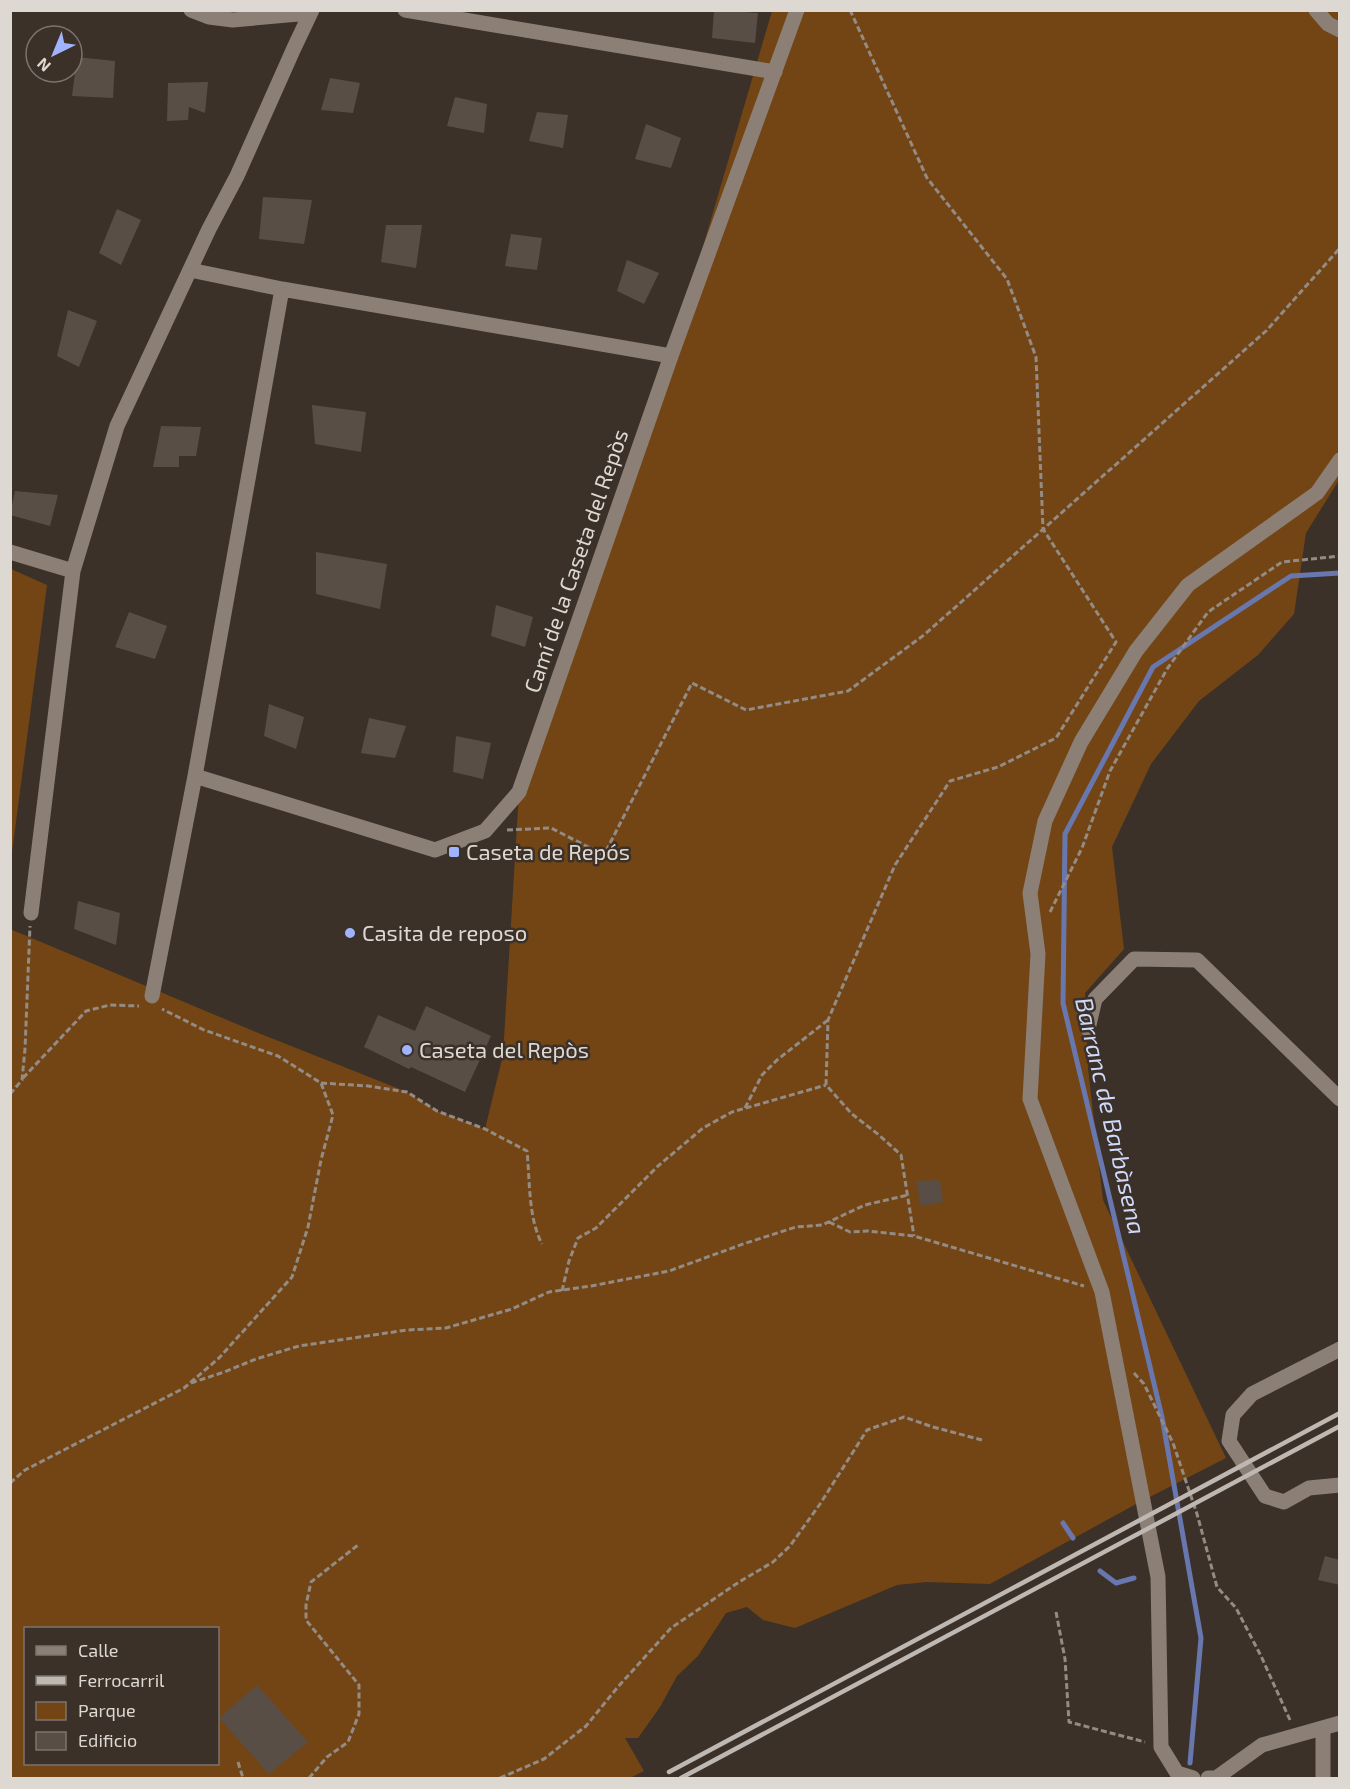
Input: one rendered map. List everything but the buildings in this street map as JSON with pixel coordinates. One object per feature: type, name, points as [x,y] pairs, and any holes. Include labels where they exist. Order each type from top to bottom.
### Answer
[{"type":"street","points":[[191,10],[209,17],[232,20],[311,12]]},
{"type":"street","points":[[405,10],[775,72]]},
{"type":"street","name":"Camí de la Caseta del Repòs","points":[[195,776],[435,850],[485,831],[519,792],[671,356],[797,10]]},
{"type":"street","points":[[1316,10],[1328,24],[1340,30]]},
{"type":"street","points":[[31,913],[73,571],[117,426],[237,176],[311,12]]},
{"type":"street","points":[[190,270],[282,289],[671,356]]},
{"type":"street","points":[[154,1001],[282,289]]},
{"type":"street","points":[[1192,1779],[1177,1773],[1161,1746],[1158,1577],[1102,1292],[1030,1099],[1038,954],[1030,893],[1045,821],[1081,742],[1136,651],[1188,585],[1317,493],[1340,460]]},
{"type":"street","points":[[10,552],[73,571]]},
{"type":"street","points":[[1088,1029],[1095,999],[1134,959],[1197,960],[1340,1099]]},
{"type":"street","points":[[1340,1349],[1252,1394],[1233,1415],[1229,1441],[1265,1496],[1284,1502],[1309,1488],[1340,1485]]},
{"type":"street","points":[[1208,1779],[1216,1778],[1262,1745],[1340,1723]]},
{"type":"street","points":[[1323,1729],[1323,1779]]},
{"type":"path","points":[[850,10],[927,178],[1007,279],[1035,357],[1043,529],[1116,642],[1056,738],[998,767],[950,782],[894,865],[828,1020],[826,1085],[852,1114],[901,1155],[914,1236]]},
{"type":"path","points":[[485,831],[551,828],[604,855],[692,683],[746,710],[848,691],[924,635],[1266,331],[1340,248]]},
{"type":"path","points":[[1036,941],[1082,848],[1110,771],[1167,669],[1208,612],[1282,562],[1340,556]]},
{"type":"path","points":[[22,1080],[31,913]]},
{"type":"path","points":[[10,1094],[86,1011],[110,1005],[154,1001],[204,1030],[278,1056],[321,1083],[368,1086],[407,1092],[437,1111],[485,1129],[527,1151],[536,1233],[542,1244]]},
{"type":"path","points":[[745,1108],[762,1075],[777,1060],[828,1020]]},
{"type":"path","points":[[10,1483],[25,1470],[174,1393],[189,1383],[219,1358],[291,1277],[308,1227],[321,1160],[333,1115],[321,1083]]},
{"type":"path","points":[[562,1291],[569,1261],[578,1238],[596,1228],[658,1166],[703,1128],[732,1112],[826,1085]]},
{"type":"path","points":[[189,1383],[299,1346],[407,1330],[446,1328],[512,1309],[549,1292],[669,1271],[796,1227],[822,1226],[865,1205],[908,1195]]},
{"type":"path","points":[[829,1222],[850,1232],[868,1230],[914,1236],[1102,1292]]},
{"type":"path","points":[[1114,1352],[1144,1384],[1173,1443],[1197,1514],[1217,1587],[1236,1608],[1261,1656],[1297,1736]]},
{"type":"path","points":[[500,1779],[544,1759],[586,1726],[671,1628],[773,1562],[790,1546],[867,1430],[904,1417],[982,1440]]},
{"type":"path","points":[[309,1779],[327,1757],[348,1742],[359,1713],[359,1685],[306,1620],[306,1605],[311,1582],[358,1545]]},
{"type":"path","points":[[1056,1612],[1065,1659],[1069,1722],[1161,1746]]},
{"type":"path","points":[[238,1762],[243,1779]]},
{"type":"green space","points":[[772,11],[1339,11],[1339,480],[1306,533],[1294,614],[1258,655],[1199,701],[1151,764],[1112,847],[1124,949],[1085,993],[1088,1068],[1103,1200],[1226,1458],[990,1584],[927,1582],[897,1585],[795,1628],[763,1620],[747,1607],[726,1613],[698,1656],[677,1676],[660,1707],[638,1738],[625,1738],[644,1771],[630,1778],[11,1778],[10,929],[251,1030],[407,1092],[437,1111],[485,1129],[503,1055],[519,792],[671,356]]},
{"type":"green space","points":[[11,569],[47,585],[11,860]]},
{"type":"waterway","name":"Barranc de Barbàsena","points":[[1190,1763],[1201,1638],[1162,1417],[1063,1003],[1065,834],[1153,667],[1291,576],[1340,573]]},
{"type":"waterway","points":[[1063,1523],[1073,1538]]},
{"type":"waterway","points":[[1100,1571],[1116,1583],[1134,1578]]},
{"type":"railway","points":[[669,1772],[1340,1413]]},
{"type":"railway","points":[[681,1778],[1340,1426]]},
{"type":"place","name":"Caseta de Repós","points":[[454,852]]},
{"type":"place","name":"Casita de reposo","points":[[350,933]]},
{"type":"place","name":"Caseta del Repòs","points":[[407,1050]]}]
